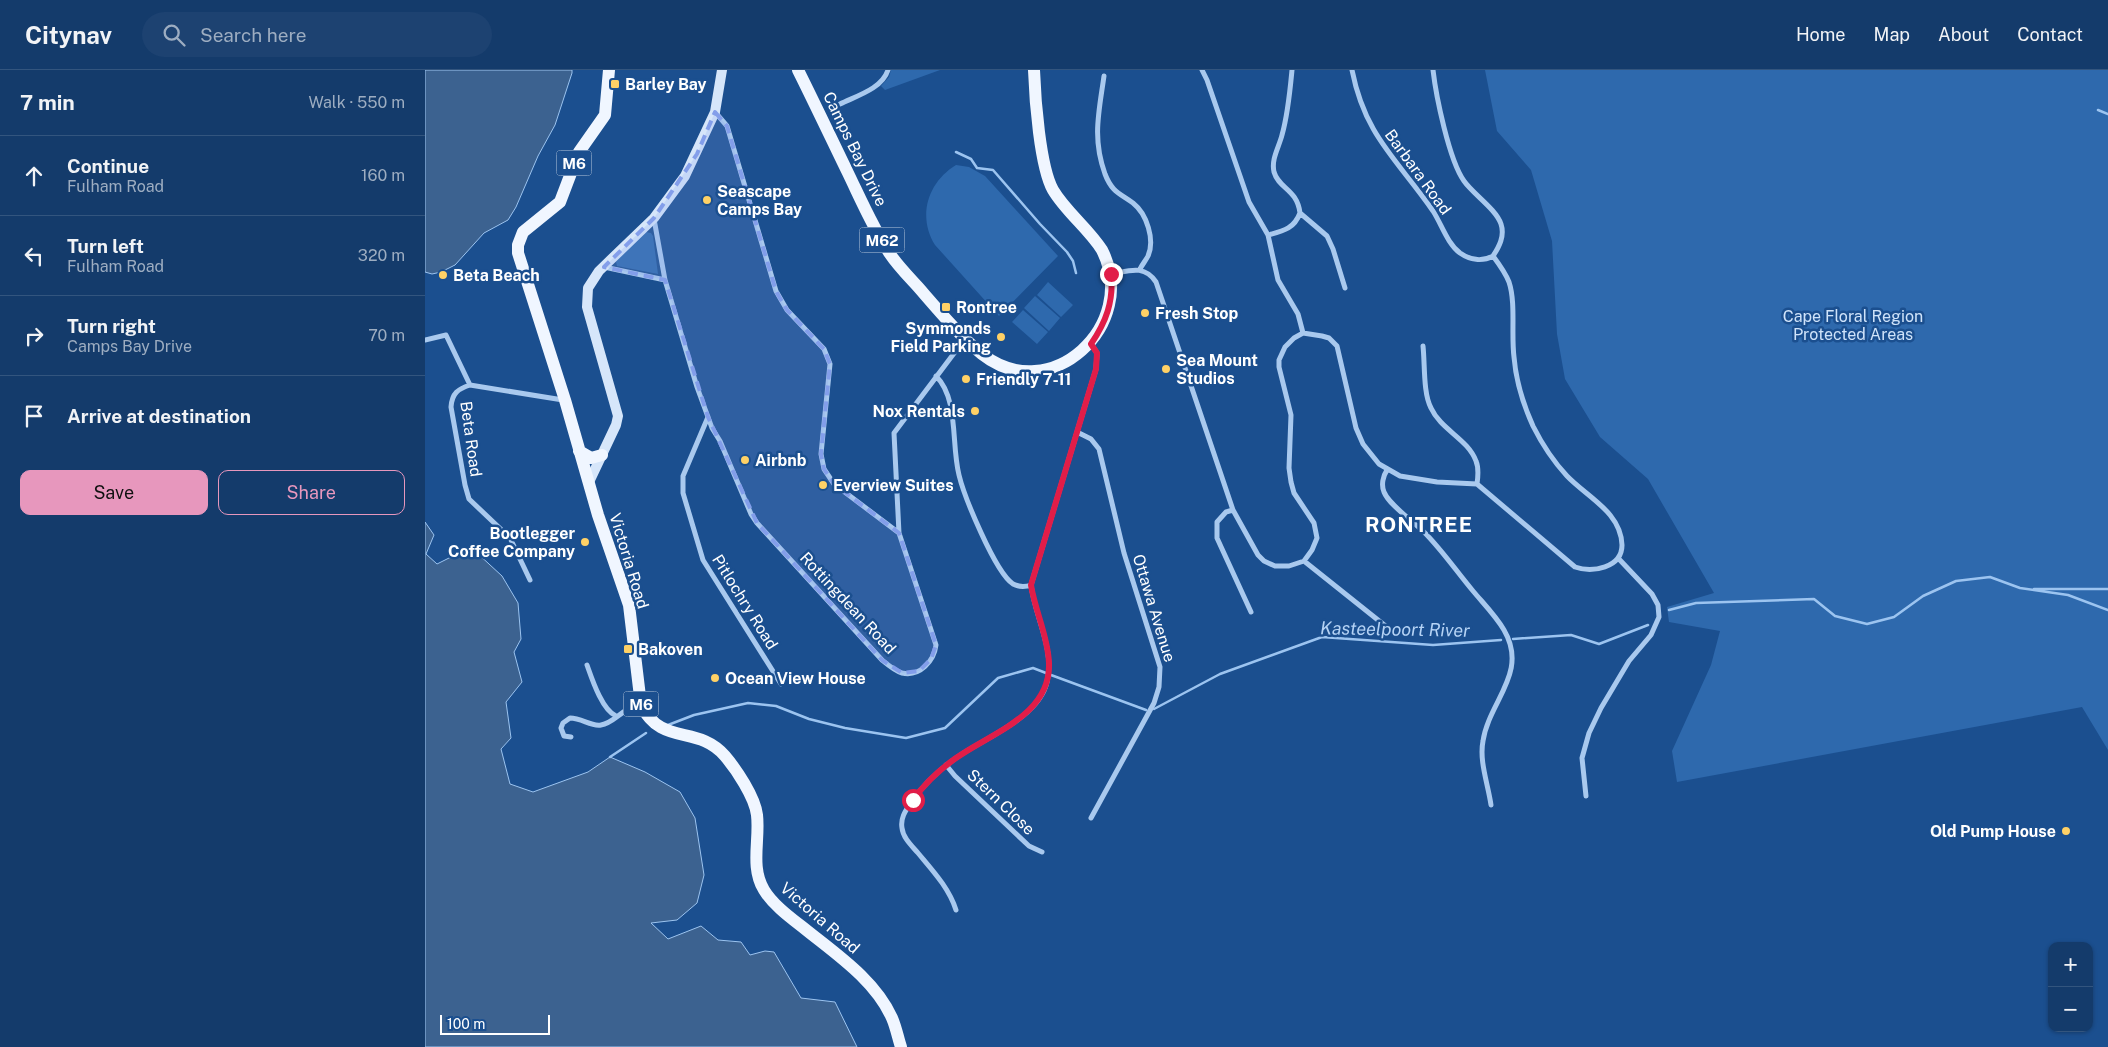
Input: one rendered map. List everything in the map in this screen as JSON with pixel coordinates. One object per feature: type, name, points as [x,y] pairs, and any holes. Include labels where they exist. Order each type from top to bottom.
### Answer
[{"type":"main road","name":"Victoria Road","points":[[609,70],[605,115],[579,152],[563,197],[556,206],[523,232],[518,244],[520,262],[565,400],[598,515],[629,605],[641,705],[646,716],[656,726],[707,741],[726,757],[755,804],[758,822],[756,863],[763,889],[789,916],[869,984],[891,1017],[901,1047]]},
{"type":"main road","name":"Camps Bay Drive","points":[[798,70],[885,247],[897,264],[965,338],[995,362],[1009,367],[1031,370],[1043,369],[1063,363],[1091,344],[1100,331],[1109,308],[1111,296],[1111,274],[1106,259],[1097,243],[1061,201],[1049,181],[1036,112],[1034,70]]},
{"type":"main road","points":[[579,450],[591,458],[602,455]]},
{"type":"street","points":[[589,482],[616,425],[618,408],[587,307],[588,288],[594,276],[654,218],[685,176],[715,112],[722,70]]},
{"type":"street","points":[[840,104],[878,85],[886,76],[888,70]]},
{"type":"street","points":[[1202,70],[1249,202],[1268,235],[1278,280],[1298,314],[1303,333]]},
{"type":"street","points":[[1292,70],[1282,135],[1275,153],[1274,172],[1278,180],[1295,196],[1300,213],[1327,236],[1345,288]]},
{"type":"street","name":"Barbara Road","points":[[1352,70],[1363,111],[1374,133],[1433,212],[1454,247],[1468,257],[1477,260],[1486,260],[1493,256]]},
{"type":"street","points":[[1111,274],[1140,269],[1150,274],[1156,282],[1233,510],[1258,555],[1265,561],[1282,567],[1304,561],[1315,544],[1317,530],[1294,493],[1291,482],[1289,468],[1291,415],[1279,367],[1281,353],[1285,347],[1294,338],[1303,333],[1329,338],[1337,346],[1356,428],[1367,450],[1387,470],[1400,476],[1417,479],[1477,484],[1575,567],[1583,570],[1599,568],[1613,563],[1621,552],[1622,544],[1614,519],[1567,475],[1556,462],[1536,432],[1524,406],[1516,376],[1511,291],[1505,273],[1493,256],[1501,240],[1501,223],[1497,216],[1471,190],[1458,170],[1441,110],[1433,70]]},
{"type":"street","points":[[1104,76],[1096,137],[1099,157],[1111,188],[1135,204],[1147,221],[1150,243],[1148,255],[1140,269]]},
{"type":"street","points":[[715,112],[727,126],[776,291],[787,310],[824,349],[830,364],[821,454],[824,469],[834,484],[899,533]]},
{"type":"street","points":[[1268,235],[1289,229],[1294,225],[1300,213]]},
{"type":"street","name":"Rottingdean Road","points":[[654,218],[665,280],[708,417],[757,523],[882,660],[897,671],[909,674],[919,671],[928,663],[933,656],[936,646],[899,533],[895,433],[965,338]]},
{"type":"street","points":[[603,267],[665,280]]},
{"type":"street","points":[[425,340],[446,335],[470,385]]},
{"type":"street","points":[[956,910],[947,889],[906,839],[901,829],[902,817],[932,777],[946,765],[1025,714],[1044,691],[1048,677],[1048,655],[1031,585],[1096,369],[1097,353],[1091,344]]},
{"type":"street","points":[[1423,346],[1429,406],[1440,422],[1465,444],[1473,455],[1478,466],[1477,484]]},
{"type":"street","points":[[936,376],[945,388],[949,399],[957,464],[963,488],[996,562],[1012,583],[1019,586],[1031,585]]},
{"type":"street","name":"Beta Road","points":[[530,580],[510,538],[474,504],[466,492],[451,407],[453,395],[470,385],[565,400]]},
{"type":"street","name":"Pitlochry Road","points":[[708,417],[683,476],[683,493],[703,560],[781,684]]},
{"type":"street","name":"Ottawa Avenue","points":[[1077,432],[1091,439],[1099,449],[1124,553],[1160,667],[1159,687],[1153,703],[1091,818]]},
{"type":"street","points":[[1387,470],[1383,480],[1385,494],[1426,534],[1498,621],[1509,639],[1512,658],[1510,675],[1485,728],[1482,743],[1491,805]]},
{"type":"street","points":[[1233,510],[1226,512],[1217,522],[1217,538],[1251,612]]},
{"type":"street","points":[[1586,796],[1582,758],[1589,733],[1601,708],[1629,661],[1651,636],[1659,616],[1658,605],[1652,594],[1618,558]]},
{"type":"street","points":[[1304,561],[1393,632]]},
{"type":"street","points":[[587,665],[606,707],[616,716]]},
{"type":"street","points":[[571,737],[565,736],[561,728],[570,718],[583,719],[595,725],[601,725],[629,708],[641,705]]},
{"type":"street","name":"Stern Close","points":[[946,765],[955,776],[1029,846],[1042,852]]},
{"type":"highlighted area","points":[[715,112],[727,126],[776,291],[787,310],[824,349],[830,364],[821,454],[824,469],[834,484],[899,533],[936,645],[931,659],[919,671],[902,673],[882,660],[757,523],[708,417],[665,280],[604,267],[654,218],[697,154]]},
{"type":"green space","points":[[891,70],[940,70],[885,90],[881,86],[889,77]]},
{"type":"green space","name":"Cape Floral Region Protected Areas","points":[[1485,70],[2108,70],[2108,750],[2082,707],[1677,782],[1672,751],[1711,665],[1720,631],[1669,622],[1667,607],[1714,593],[1648,479],[1600,437],[1565,379],[1557,334],[1552,241],[1531,170],[1497,131]]},
{"type":"green space","points":[[956,165],[969,167],[985,176],[1058,256],[999,316],[935,245],[930,234],[926,211],[928,200],[938,181]]},
{"type":"green space","points":[[646,232],[651,233],[653,236],[658,274],[617,266],[617,259]]},
{"type":"green space","points":[[1048,282],[1073,305],[1061,317],[1037,295]]},
{"type":"green space","points":[[1035,296],[1060,318],[1049,331],[1024,308]]},
{"type":"green space","points":[[1023,310],[1048,332],[1037,344],[1012,322]]},
{"type":"shaded area","points":[[425,70],[572,70],[555,125],[508,220],[484,233],[455,265],[432,274],[425,272]]},
{"type":"shaded area","points":[[425,522],[434,535],[426,554],[437,564],[459,553],[476,552],[502,576],[518,603],[521,639],[514,652],[522,682],[506,702],[511,738],[501,749],[510,784],[533,792],[588,772],[610,757],[645,772],[680,792],[695,818],[704,875],[697,903],[677,920],[651,923],[668,939],[701,926],[718,940],[741,942],[750,955],[765,951],[774,952],[801,998],[835,1002],[857,1047],[425,1047]]},
{"type":"waterway","points":[[2098,110],[2108,114]]},
{"type":"waterway","points":[[956,152],[971,159],[977,168],[993,170],[1067,252],[1073,261],[1076,273]]},
{"type":"waterway","name":"Kasteelpoort River","points":[[1669,610],[1696,603],[1814,599],[1835,616],[1867,624],[1894,617],[1923,596],[1956,581],[1990,577],[2020,588],[2068,595],[2108,610]]},
{"type":"waterway","points":[[2034,589],[2108,589]]},
{"type":"waterway","name":"Kasteelpoort River","points":[[1513,639],[1571,635],[1599,644],[1648,625]]},
{"type":"waterway","name":"Kasteelpoort River","points":[[1154,709],[1220,674],[1322,637],[1433,645],[1501,640]]},
{"type":"waterway","name":"Kasteelpoort River","points":[[668,725],[694,715],[748,703],[776,706],[809,719],[845,728],[906,738],[945,728],[998,678],[1033,668],[1046,673]]},
{"type":"waterway","name":"Kasteelpoort River","points":[[1051,675],[1146,710]]},
{"type":"waterway","name":"Kasteelpoort River","points":[[610,757],[646,733]]},
{"type":"place","name":"Barley Bay","points":[[615,84]]},
{"type":"place","name":"Seascape Camps Bay","points":[[707,200]]},
{"type":"place","name":"Beta Beach","points":[[443,275]]},
{"type":"place","name":"Rontree","points":[[946,307]]},
{"type":"place","name":"Fresh Stop","points":[[1145,313]]},
{"type":"place","name":"Symmonds Field Parking","points":[[1001,337]]},
{"type":"place","name":"Sea Mount Studios","points":[[1166,369]]},
{"type":"place","name":"Friendly 7-11","points":[[966,379]]},
{"type":"place","name":"Nox Rentals","points":[[975,411]]},
{"type":"place","name":"Airbnb","points":[[745,460]]},
{"type":"place","name":"Everview Suites","points":[[823,485]]},
{"type":"place","name":"Bootlegger Coffee Company","points":[[585,542]]},
{"type":"place","name":"Bakoven","points":[[628,649]]},
{"type":"place","name":"Ocean View House","points":[[715,678]]},
{"type":"place","name":"Old Pump House","points":[[2066,831]]},
{"type":"district","name":"RONTREE","points":[[1419,524]]},
{"type":"route","points":[[913,800],[932,777],[946,765],[1025,714],[1036,703],[1047,684],[1049,669],[1047,648],[1031,585],[1096,369],[1097,353],[1091,344],[1100,331],[1109,308],[1112,284],[1111,274]]}]
